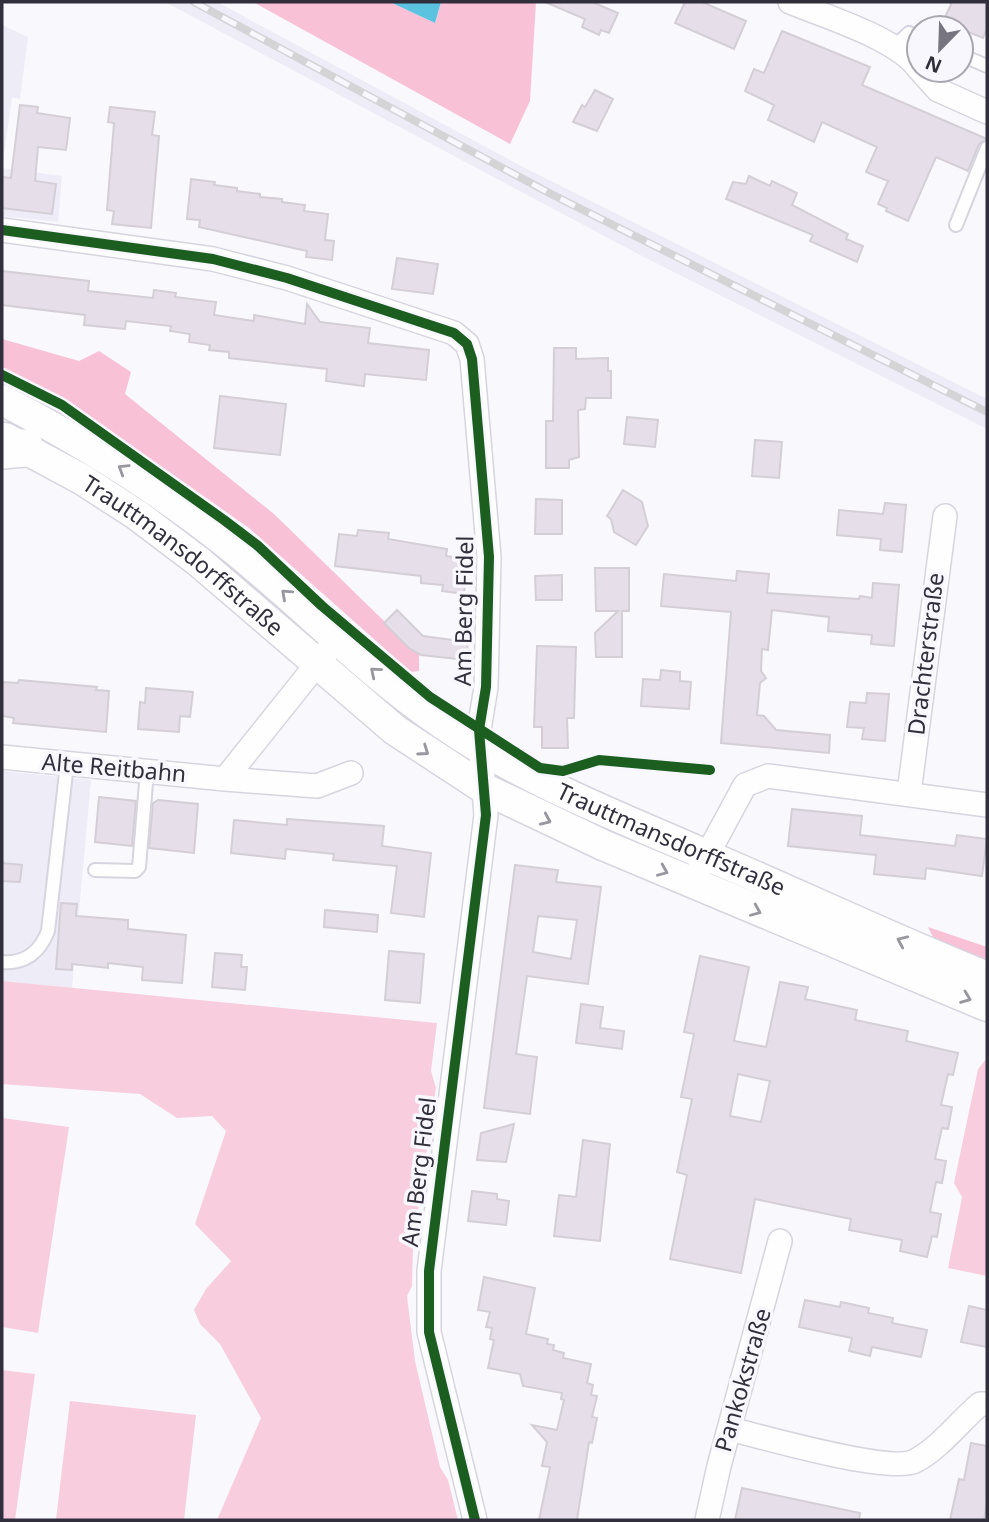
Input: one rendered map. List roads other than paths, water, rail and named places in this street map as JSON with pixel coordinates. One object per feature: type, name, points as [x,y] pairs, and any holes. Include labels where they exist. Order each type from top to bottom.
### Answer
[{"type":"street","points":[[790,2],[905,53]]},
{"type":"street","points":[[932,84],[938,90],[987,112]]},
{"type":"street","name":"Am Berg Fidel","points":[[2,230],[213,259],[358,300],[454,333],[467,344],[472,359],[489,557],[486,687],[479,730],[486,815],[429,1271],[429,1332],[475,1520]]},
{"type":"street","name":"Trauttmansdorffstraße","points":[[2,400],[98,453],[180,507],[231,546],[414,704],[481,750],[578,800],[987,977]]},
{"type":"street","name":"Trauttmansdorffstraße","points":[[10,445],[137,515],[198,561],[395,730],[485,789],[694,884],[987,1006]]},
{"type":"street","name":"Drachterstraße","points":[[909,793],[945,516]]},
{"type":"street","points":[[225,779],[337,639]]},
{"type":"street","name":"Alte Reitbahn","points":[[2,757],[317,786],[351,773]]},
{"type":"street","points":[[694,884],[706,855],[745,785],[755,779],[768,776],[987,805]]},
{"type":"street","name":"Pankokstraße","points":[[707,1520],[780,1241]]},
{"type":"street","points":[[730,1429],[884,1464],[912,1463],[932,1450],[980,1404],[987,1404]]},
{"type":"lane","points":[[894,47],[905,37]]},
{"type":"lane","points":[[956,225],[987,148]]},
{"type":"lane","points":[[2,962],[30,957],[43,946],[48,931],[67,764]]},
{"type":"lane","points":[[95,870],[135,871],[139,867],[147,771]]},
{"type":"water","points":[[390,2],[441,2],[435,23]]},
{"type":"railway","points":[[194,2],[551,194],[987,412]]}]
